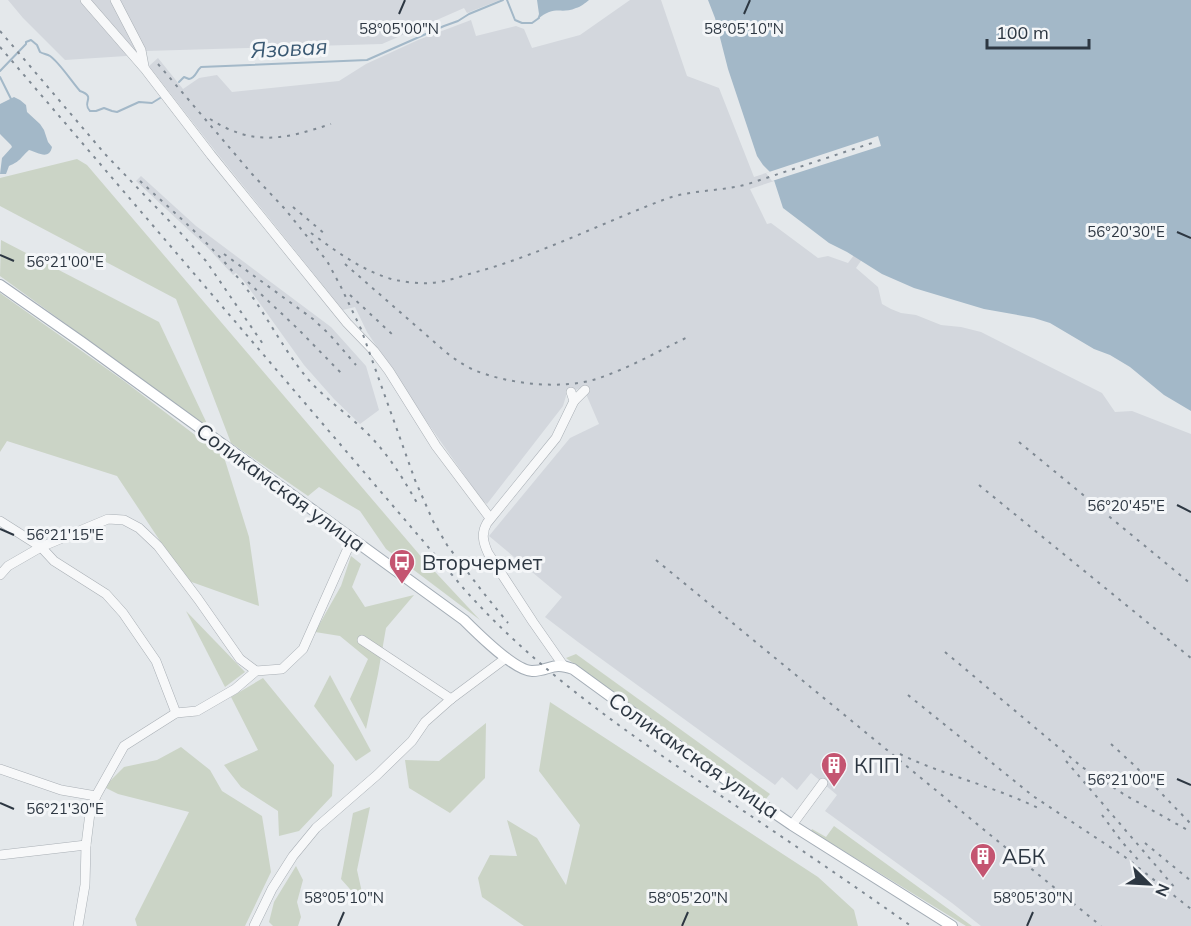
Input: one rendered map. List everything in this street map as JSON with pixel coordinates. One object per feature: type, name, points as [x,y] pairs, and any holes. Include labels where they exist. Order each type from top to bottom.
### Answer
[{"type":"main road","name":"Соликамская улица","points":[[0,285],[352,538],[464,621],[523,670],[540,670],[563,665],[573,669],[792,825],[952,926]]},
{"type":"street","points":[[85,0],[145,69],[346,323],[374,351],[436,446],[490,518]]},
{"type":"street","points":[[115,0],[141,50],[145,69]]},
{"type":"street","points":[[563,665],[532,622],[488,553],[483,534],[490,518],[556,438],[573,396],[585,390]]},
{"type":"street","points":[[0,575],[8,566],[41,547],[108,519],[124,520],[139,528],[158,546],[240,659],[256,671]]},
{"type":"street","points":[[0,520],[41,547],[54,561],[106,594],[156,661],[176,713]]},
{"type":"street","points":[[78,926],[85,885],[90,813],[96,796],[124,746],[176,713],[197,711],[235,690],[256,671],[282,669],[303,649],[352,538]]},
{"type":"street","points":[[362,640],[451,699]]},
{"type":"street","points":[[254,926],[272,889],[293,856],[316,828],[412,741],[425,722],[451,699],[506,658]]},
{"type":"street","points":[[0,769],[61,790],[96,796]]},
{"type":"street","points":[[792,825],[823,783]]},
{"type":"street","points":[[0,855],[86,845]]},
{"type":"shaded area","points":[[8,0],[500,0],[467,13],[464,8],[382,44],[136,51],[126,56],[65,60]]},
{"type":"shaded area","points":[[630,0],[661,0],[687,76],[719,88],[754,177],[878,136],[881,146],[750,189],[767,224],[771,223],[818,258],[828,256],[848,263],[858,250],[865,255],[856,268],[878,287],[882,304],[891,309],[916,315],[941,325],[981,332],[1102,393],[1115,412],[1132,411],[1191,434],[1191,926],[981,926],[825,811],[837,795],[811,773],[797,790],[782,777],[775,785],[545,617],[562,597],[489,536],[570,438],[599,424],[583,387],[566,394],[563,406],[487,504],[481,499],[427,422],[367,332],[355,307],[343,310],[149,66],[158,58],[183,89],[199,78],[217,75],[232,92],[339,81],[366,64],[418,40],[471,20],[476,36],[516,26],[524,29],[532,48],[580,35]]},
{"type":"shaded area","points":[[141,176],[196,226],[331,327],[366,366],[379,410],[360,424],[334,399],[304,365],[243,280],[236,273],[233,275],[208,248],[136,181]]},
{"type":"green space","points":[[77,159],[87,165],[424,560],[480,620],[386,549],[360,511],[319,487],[308,496],[231,443],[176,299],[0,206],[0,178]]},
{"type":"green space","points":[[1,240],[159,322],[209,428],[0,276]]},
{"type":"green space","points":[[0,293],[124,381],[224,457],[249,537],[259,606],[186,580],[117,476],[7,441],[0,452]]},
{"type":"green space","points":[[351,556],[361,564],[352,587],[365,607],[414,595],[386,628],[366,729],[350,699],[368,659],[340,636],[315,632],[341,586]]},
{"type":"green space","points":[[186,611],[245,672],[225,687]]},
{"type":"green space","points":[[576,654],[770,794],[765,800],[566,658]]},
{"type":"green space","points":[[330,675],[371,751],[356,761],[314,706]]},
{"type":"green space","points":[[263,678],[334,765],[332,796],[299,831],[279,836],[278,811],[241,787],[224,765],[258,750],[231,697]]},
{"type":"green space","points":[[550,702],[818,877],[854,910],[858,926],[524,926],[482,897],[478,878],[490,855],[517,856],[507,820],[537,838],[566,885],[580,825],[539,771]]},
{"type":"green space","points":[[486,723],[485,778],[450,813],[409,788],[405,760],[439,761]]},
{"type":"green space","points":[[181,747],[210,770],[222,791],[262,816],[271,872],[245,926],[137,926],[135,919],[189,812],[118,794],[104,787],[124,767],[157,760]]},
{"type":"green space","points":[[370,807],[357,870],[365,906],[341,879],[353,813]]},
{"type":"green space","points":[[834,826],[972,926],[966,926],[811,831],[812,829],[826,837]]},
{"type":"green space","points":[[296,866],[303,880],[297,902],[301,917],[298,926],[273,926],[269,922],[274,902]]},
{"type":"water","points":[[537,0],[589,0],[580,7],[570,10],[548,12],[537,20],[539,14]]},
{"type":"water","points":[[708,0],[1191,0],[1191,411],[1164,395],[1130,367],[1050,323],[984,309],[914,288],[882,274],[829,243],[783,208],[772,174],[757,156]]},
{"type":"water","points":[[14,97],[26,105],[27,112],[40,124],[52,147],[46,155],[29,150],[9,166],[6,174],[0,174],[2,158],[12,147],[0,134],[0,104]]},
{"type":"pier","points":[[878,136],[881,146],[772,181],[766,173]]},
{"type":"waterway","name":"Язовая","points":[[179,82],[184,77],[189,79],[193,77],[201,67],[367,60],[503,0]]},
{"type":"waterway","name":"Язовая","points":[[507,0],[515,20],[532,23],[539,18]]},
{"type":"waterway","name":"Язовая","points":[[0,71],[26,42],[31,40],[40,52],[54,59],[80,91],[87,95],[87,105],[90,111],[104,108],[117,112],[139,102],[152,103],[160,98]]},
{"type":"waterway","name":"Язовая","points":[[0,77],[11,99]]},
{"type":"railway","points":[[0,31],[105,154],[206,261],[263,344]]},
{"type":"railway","points":[[0,47],[490,617],[573,691],[663,756],[911,926]]},
{"type":"railway","points":[[158,64],[284,208],[327,261],[361,329],[415,480],[433,521],[447,545],[508,623]]},
{"type":"railway","points":[[210,119],[241,134],[270,138],[331,124]]},
{"type":"railway","points":[[311,233],[351,261],[372,272],[413,283],[437,282],[527,256],[674,196],[748,184],[875,142]]},
{"type":"railway","points":[[140,181],[194,231],[231,270],[251,295],[307,378],[375,441],[395,467],[417,503]]},
{"type":"railway","points":[[293,207],[325,234]]},
{"type":"railway","points":[[224,254],[313,319],[356,365]]},
{"type":"railway","points":[[345,264],[452,357],[474,370],[502,379],[551,385],[596,379],[643,360],[688,337]]},
{"type":"railway","points":[[248,282],[344,376]]},
{"type":"railway","points":[[350,295],[394,336]]},
{"type":"railway","points":[[1019,442],[1191,584]]},
{"type":"railway","points":[[979,485],[1191,658]]},
{"type":"railway","points":[[656,560],[1101,926]]},
{"type":"railway","points":[[945,652],[1082,767],[1125,795],[1191,832]]},
{"type":"railway","points":[[908,695],[1033,796],[1125,857],[1191,909]]},
{"type":"railway","points":[[1111,744],[1191,824]]},
{"type":"railway","points":[[900,754],[1040,809]]},
{"type":"railway","points":[[1066,761],[1176,889]]},
{"type":"railway","points":[[1102,815],[1140,862]]},
{"type":"railway","points":[[1145,843],[1191,881]]},
{"type":"place","name":"Вторчермет","points":[[402,585]]},
{"type":"place","name":"КПП","points":[[834,788]]},
{"type":"place","name":"АБК","points":[[983,879]]}]
